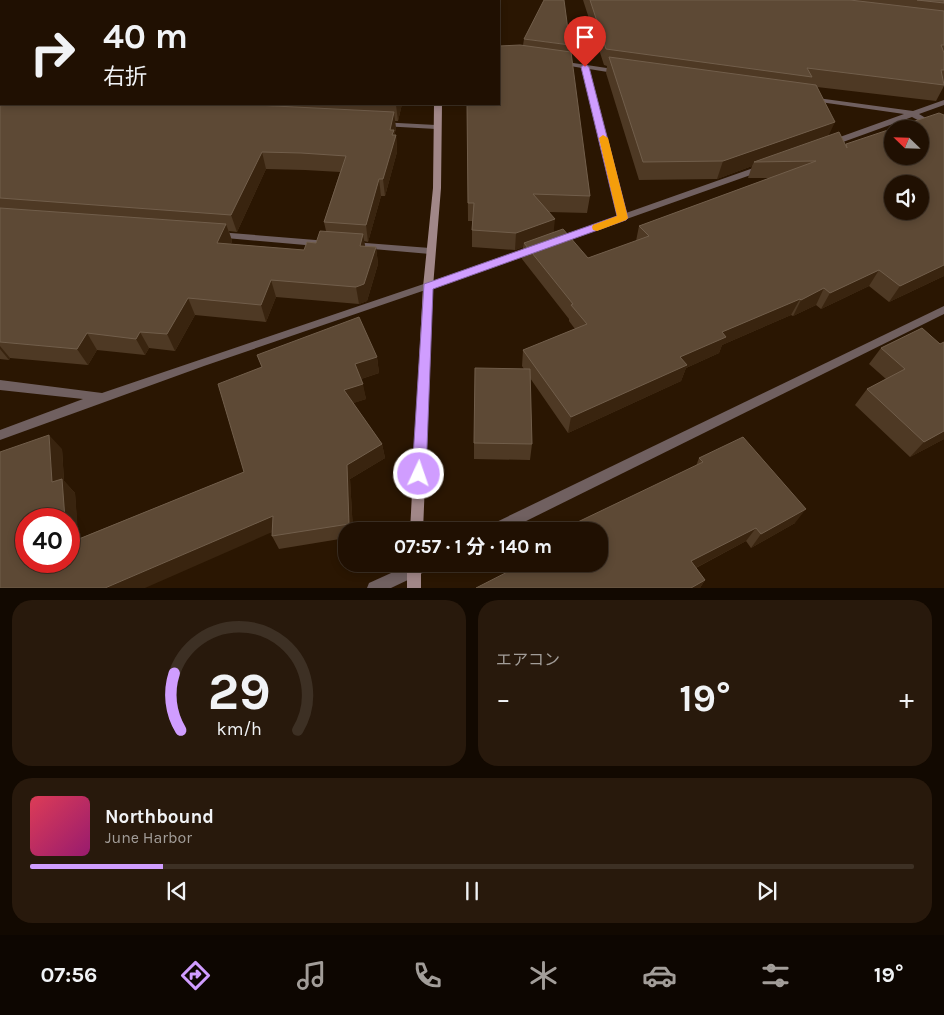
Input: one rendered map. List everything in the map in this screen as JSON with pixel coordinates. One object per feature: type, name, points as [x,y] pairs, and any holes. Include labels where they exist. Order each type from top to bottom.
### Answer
[{"type":"street","points":[[547,61],[624,72]]},
{"type":"street","points":[[585,67],[623,218]]},
{"type":"street","points":[[807,98],[913,114],[944,132]]},
{"type":"street","points":[[824,146],[944,102]]},
{"type":"street","points":[[416,522],[430,251],[437,188],[436,127],[438,105]]},
{"type":"street","points":[[377,124],[436,127]]},
{"type":"street","points":[[0,436],[100,397],[428,287],[769,165]]},
{"type":"street","points":[[207,235],[430,251]]},
{"type":"street","points":[[511,522],[944,310]]},
{"type":"street","points":[[0,386],[100,397]]},
{"type":"street","points":[[374,588],[406,572]]},
{"type":"street","points":[[414,588],[417,572]]},
{"type":"building","points":[[544,0],[564,0],[570,45],[524,39]]},
{"type":"building","points":[[590,0],[850,0],[944,11],[944,45],[941,45],[944,53],[944,70],[941,70],[944,85],[807,68],[812,77],[606,49]]},
{"type":"building","points":[[917,0],[944,0],[944,3]]},
{"type":"building","points":[[520,45],[571,52],[590,196],[533,194],[555,219],[516,233],[472,230],[474,203],[468,203],[467,105],[500,105],[500,46]]},
{"type":"building","points":[[609,57],[816,85],[835,122],[723,161],[643,162]]},
{"type":"building","points":[[0,105],[255,105],[394,112],[390,130],[394,130],[392,135],[396,135],[383,179],[379,179],[366,225],[324,222],[346,156],[262,152],[231,215],[0,198]]},
{"type":"building","points":[[939,113],[944,115],[944,265],[900,286],[879,270],[830,293],[824,288],[801,300],[722,332],[726,337],[680,357],[687,365],[571,417],[523,350],[587,324],[524,243],[563,229],[588,258],[649,236],[639,226],[816,161],[754,162],[839,132],[847,148],[846,144],[884,131],[884,165],[929,165],[929,120],[918,120]]},
{"type":"building","points":[[0,208],[226,224],[217,243],[304,250],[307,242],[316,243],[320,231],[363,234],[360,246],[376,247],[364,284],[356,287],[271,280],[261,305],[188,298],[167,334],[140,332],[136,339],[87,333],[77,349],[0,342]]},
{"type":"building","points":[[359,317],[377,357],[355,364],[363,384],[344,390],[382,444],[347,465],[349,522],[338,522],[338,526],[272,536],[273,516],[105,588],[0,588],[0,452],[49,435],[52,482],[62,479],[64,508],[15,508],[15,573],[80,573],[80,539],[244,472],[218,384],[262,367],[257,355]]},
{"type":"building","points":[[922,328],[940,344],[944,342],[944,431],[924,442],[867,389],[905,369],[881,348]]},
{"type":"building","points":[[475,368],[530,369],[532,444],[474,443]]},
{"type":"building","points":[[743,437],[806,509],[761,534],[756,528],[691,561],[705,580],[691,588],[476,588],[507,572],[608,572],[608,522],[578,522],[703,462],[699,458]]},
{"type":"slow traffic","points":[[597,227],[623,218],[603,138]]},
{"type":"route","points":[[419,474],[428,287],[623,218],[585,67]]}]
